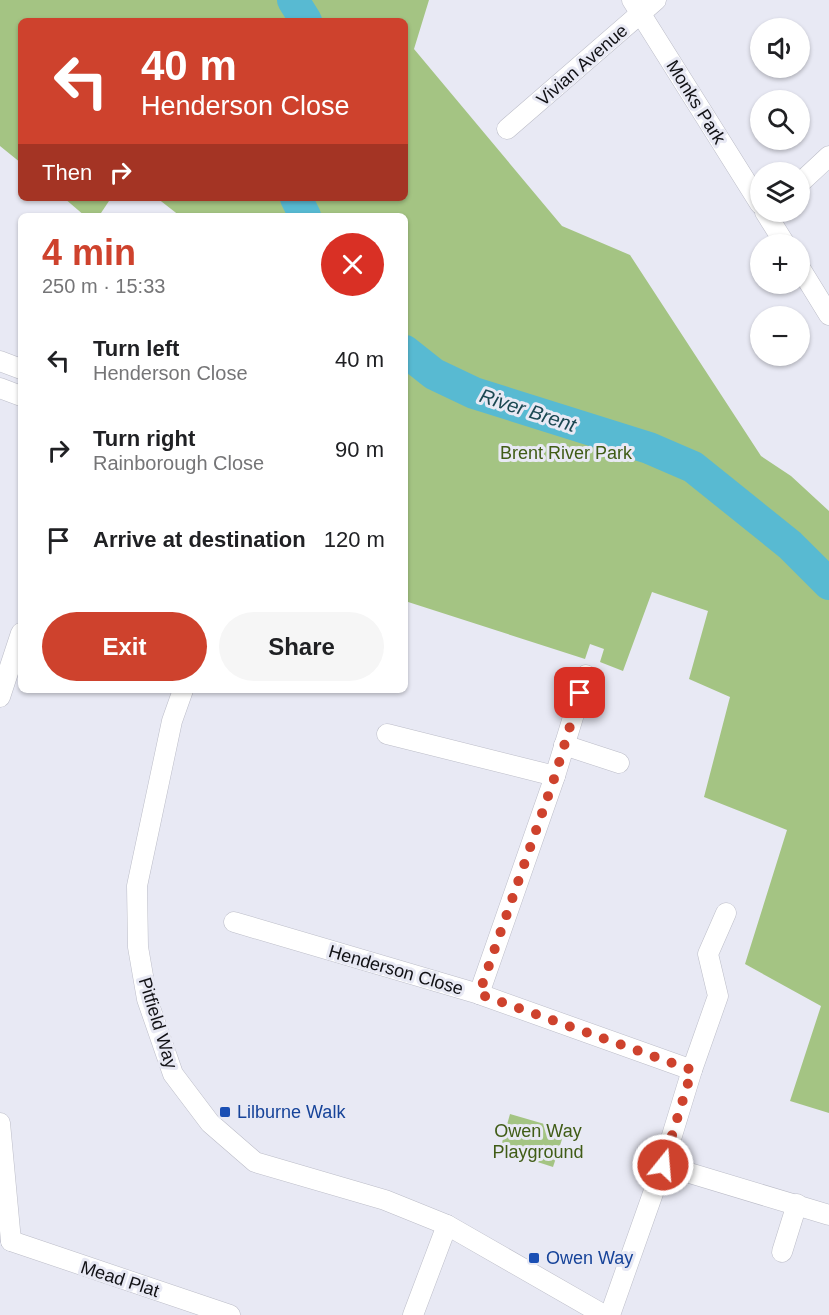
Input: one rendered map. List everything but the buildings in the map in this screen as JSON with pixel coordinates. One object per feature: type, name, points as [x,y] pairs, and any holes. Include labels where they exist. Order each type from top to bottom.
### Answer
[{"type":"street","name":"Vivian Avenue","points":[[507,129],[636,7],[656,0]]},
{"type":"street","name":"Monks Park","points":[[636,7],[750,186]]},
{"type":"street","points":[[810,174],[829,156]]},
{"type":"street","points":[[810,284],[829,315]]},
{"type":"street","points":[[0,361],[18,368]]},
{"type":"street","points":[[0,388],[18,395]]},
{"type":"street","points":[[0,697],[18,642]]},
{"type":"street","points":[[479,994],[555,776],[586,675]]},
{"type":"street","name":"Pitfield Way","points":[[182,693],[172,721],[137,886],[138,948],[147,999],[173,1074],[210,1123],[255,1162],[384,1200],[447,1225],[604,1315]]},
{"type":"street","points":[[387,734],[555,776]]},
{"type":"street","points":[[564,745],[619,763]]},
{"type":"street","points":[[610,1315],[663,1165],[692,1070],[718,996],[708,954],[726,913]]},
{"type":"street","name":"Henderson Close","points":[[234,922],[479,994],[692,1070]]},
{"type":"street","points":[[0,1123],[5,1245]]},
{"type":"street","points":[[663,1165],[829,1215]]},
{"type":"street","points":[[782,1252],[796,1204]]},
{"type":"street","points":[[413,1315],[447,1225]]},
{"type":"street","name":"Mead Plat","points":[[5,1245],[230,1315]]},
{"type":"green space","name":"Brent River Park","points":[[0,0],[429,0],[414,49],[562,226],[630,255],[761,456],[791,476],[829,511],[829,1113],[790,1101],[821,1006],[745,964],[787,830],[704,797],[730,697],[689,679],[708,611],[652,592],[623,671],[600,662],[604,649],[590,644],[585,659],[408,602],[408,213],[176,213],[161,201],[408,201],[408,18],[18,18],[18,161],[0,146]]},
{"type":"green space","points":[[68,201],[109,201],[101,213],[82,213]]},
{"type":"green space","name":"Owen Way Playground","points":[[510,1114],[565,1130],[553,1167],[500,1150]]},
{"type":"waterway","name":"River Brent","points":[[293,0],[304,18]]},
{"type":"waterway","name":"River Brent","points":[[298,201],[304,213]]},
{"type":"waterway","name":"River Brent","points":[[408,353],[434,374],[474,393],[649,448],[693,467],[790,545],[829,584]]},
{"type":"place","name":"Lilburne Walk","points":[[225,1112]]},
{"type":"place","name":"Owen Way","points":[[534,1258]]},
{"type":"route","points":[[580,693],[555,776],[479,994],[692,1070],[663,1165]]}]
